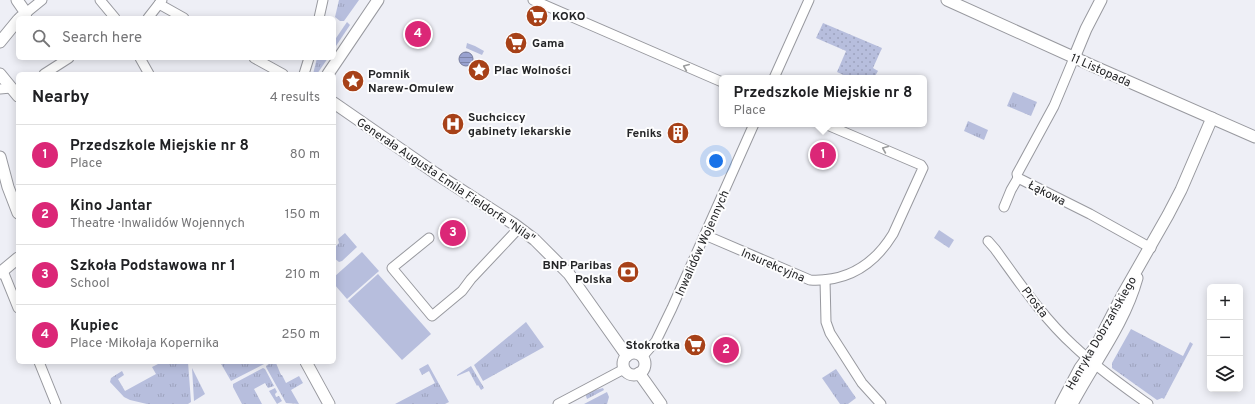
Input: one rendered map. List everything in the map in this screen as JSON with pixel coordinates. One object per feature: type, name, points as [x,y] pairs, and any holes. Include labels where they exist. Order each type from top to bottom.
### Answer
[{"type":"street","points":[[22,16],[42,0]]},
{"type":"street","points":[[100,0],[112,16]]},
{"type":"street","points":[[319,16],[323,0]]},
{"type":"street","points":[[329,72],[378,0]]},
{"type":"street","points":[[533,0],[719,81]]},
{"type":"street","points":[[775,75],[809,0]]},
{"type":"street","name":"11 Listopada","points":[[947,0],[1074,58],[1255,137]]},
{"type":"street","points":[[1074,58],[1086,29],[1101,0]]},
{"type":"street","points":[[19,1],[21,16]]},
{"type":"street","points":[[150,16],[160,2],[181,16]]},
{"type":"street","points":[[0,42],[16,23]]},
{"type":"street","name":"Łąkowa","points":[[1074,58],[1054,106],[1018,174],[1018,178],[1090,214],[1151,248]]},
{"type":"street","points":[[47,72],[66,60]]},
{"type":"street","points":[[141,60],[148,72]]},
{"type":"street","points":[[258,60],[279,72]]},
{"type":"street","points":[[305,72],[308,60]]},
{"type":"street","points":[[0,74],[13,93]]},
{"type":"street","name":"Generała Augusta Emila Fieldorfa \"Nila\"","points":[[336,104],[435,173],[519,228],[546,250],[569,274],[627,356]]},
{"type":"street","name":"Henryka Dobrzańskiego","points":[[1072,404],[1085,378],[1096,346],[1123,294],[1151,248],[1181,190],[1212,118]]},
{"type":"street","name":"Inwalidów Wojennych","points":[[642,357],[656,341],[672,308],[753,127]]},
{"type":"street","name":"Insurekcyjna","points":[[705,235],[804,279],[825,280],[844,276],[867,264],[881,250],[892,234],[922,173],[923,168],[921,165],[832,127]]},
{"type":"street","points":[[0,157],[8,187],[16,208]]},
{"type":"street","points":[[1004,207],[1018,178]]},
{"type":"street","points":[[429,238],[392,268],[432,316],[462,291],[471,279],[519,228]]},
{"type":"street","name":"Prosta","points":[[988,241],[1052,325],[1092,361],[1148,404]]},
{"type":"street","points":[[16,260],[2,272],[16,304]]},
{"type":"street","points":[[825,280],[826,322],[830,333],[862,383],[881,404]]},
{"type":"street","points":[[633,353],[642,357],[644,366],[642,371],[639,373],[631,374],[624,369],[623,362],[627,356],[633,353]]},
{"type":"street","name":"Henryka Dobrzańskiego","points":[[1061,404],[1092,361]]},
{"type":"street","points":[[40,364],[56,404]]},
{"type":"street","points":[[307,364],[329,404]]},
{"type":"street","points":[[558,404],[624,369]]},
{"type":"street","points":[[639,373],[662,404]]},
{"type":"green space","points":[[339,0],[359,0],[344,21],[340,21],[335,16]]},
{"type":"green space","points":[[347,22],[350,25],[336,46],[336,38]]},
{"type":"green space","points":[[823,23],[882,48],[873,68],[878,71],[876,75],[844,75],[837,72],[846,51],[816,38]]},
{"type":"green space","points":[[467,43],[484,51],[482,55],[466,48]]},
{"type":"green space","points":[[316,60],[327,60],[318,72],[314,72]]},
{"type":"green space","points":[[1013,92],[1037,102],[1031,116],[1007,106]]},
{"type":"green space","points":[[968,121],[988,130],[984,140],[964,131]]},
{"type":"green space","points":[[939,230],[954,240],[949,248],[934,238]]},
{"type":"green space","points":[[345,233],[357,247],[339,262],[336,260],[336,246],[339,243],[338,239]]},
{"type":"green space","points":[[362,252],[379,271],[347,299],[336,286],[336,275]]},
{"type":"green space","points":[[378,274],[431,334],[402,360],[348,301]]},
{"type":"green space","points":[[526,322],[544,347],[483,381],[474,365]]},
{"type":"green space","points":[[1131,329],[1183,356],[1190,342],[1193,344],[1164,399],[1162,398],[1157,400],[1112,368],[1112,363]]},
{"type":"green space","points":[[158,364],[188,364],[191,402],[188,404],[147,404],[130,400],[124,397],[110,382],[111,378],[122,371],[124,375],[118,379],[125,391],[156,374],[152,367]]},
{"type":"green space","points":[[221,364],[264,364],[231,381]]},
{"type":"green space","points":[[276,364],[286,383],[299,376],[303,383],[291,390],[299,404],[286,403],[266,367],[267,365]]},
{"type":"green space","points":[[428,364],[449,402],[445,404],[395,404],[435,383],[429,371],[422,375],[419,369]]},
{"type":"green space","points":[[471,366],[484,388],[481,390],[478,385],[477,386],[469,371],[457,376]]},
{"type":"green space","points":[[192,368],[205,394],[194,401]]},
{"type":"green space","points":[[263,368],[274,386],[268,388],[265,383],[254,389],[262,404],[242,404],[233,387],[233,384]]},
{"type":"green space","points":[[836,369],[856,398],[848,404],[840,404],[822,378]]},
{"type":"green space","points":[[275,388],[277,392],[275,394],[276,397],[279,396],[282,401],[277,404],[269,391]]},
{"type":"green space","points":[[603,388],[604,390],[587,399],[585,393]]},
{"type":"green space","points":[[607,392],[609,397],[607,404],[584,404]]},
{"type":"shaded area","points":[[466,52],[471,54],[473,59],[471,64],[466,66],[461,64],[459,59],[461,54]]},
{"type":"place","name":"KOKO","points":[[537,16]]},
{"type":"place","name":"Kupiec","points":[[418,34]]},
{"type":"place","name":"Gama","points":[[516,43]]},
{"type":"place","name":"Plac Wolności","points":[[479,70]]},
{"type":"place","name":"Pomnik Narew-Omulew","points":[[353,81]]},
{"type":"place","name":"Suchciccy gabinety lekarskie","points":[[453,124]]},
{"type":"place","name":"Feniks","points":[[678,133]]},
{"type":"place","name":"Przedszkole Miejskie nr 8","points":[[823,155]]},
{"type":"place","name":"Szkoła Podstawowa nr 1","points":[[453,233]]},
{"type":"place","name":"BNP Paribas Polska","points":[[628,272]]},
{"type":"place","name":"Stokrotka","points":[[695,345]]},
{"type":"place","name":"Kino Jantar","points":[[726,350]]}]
